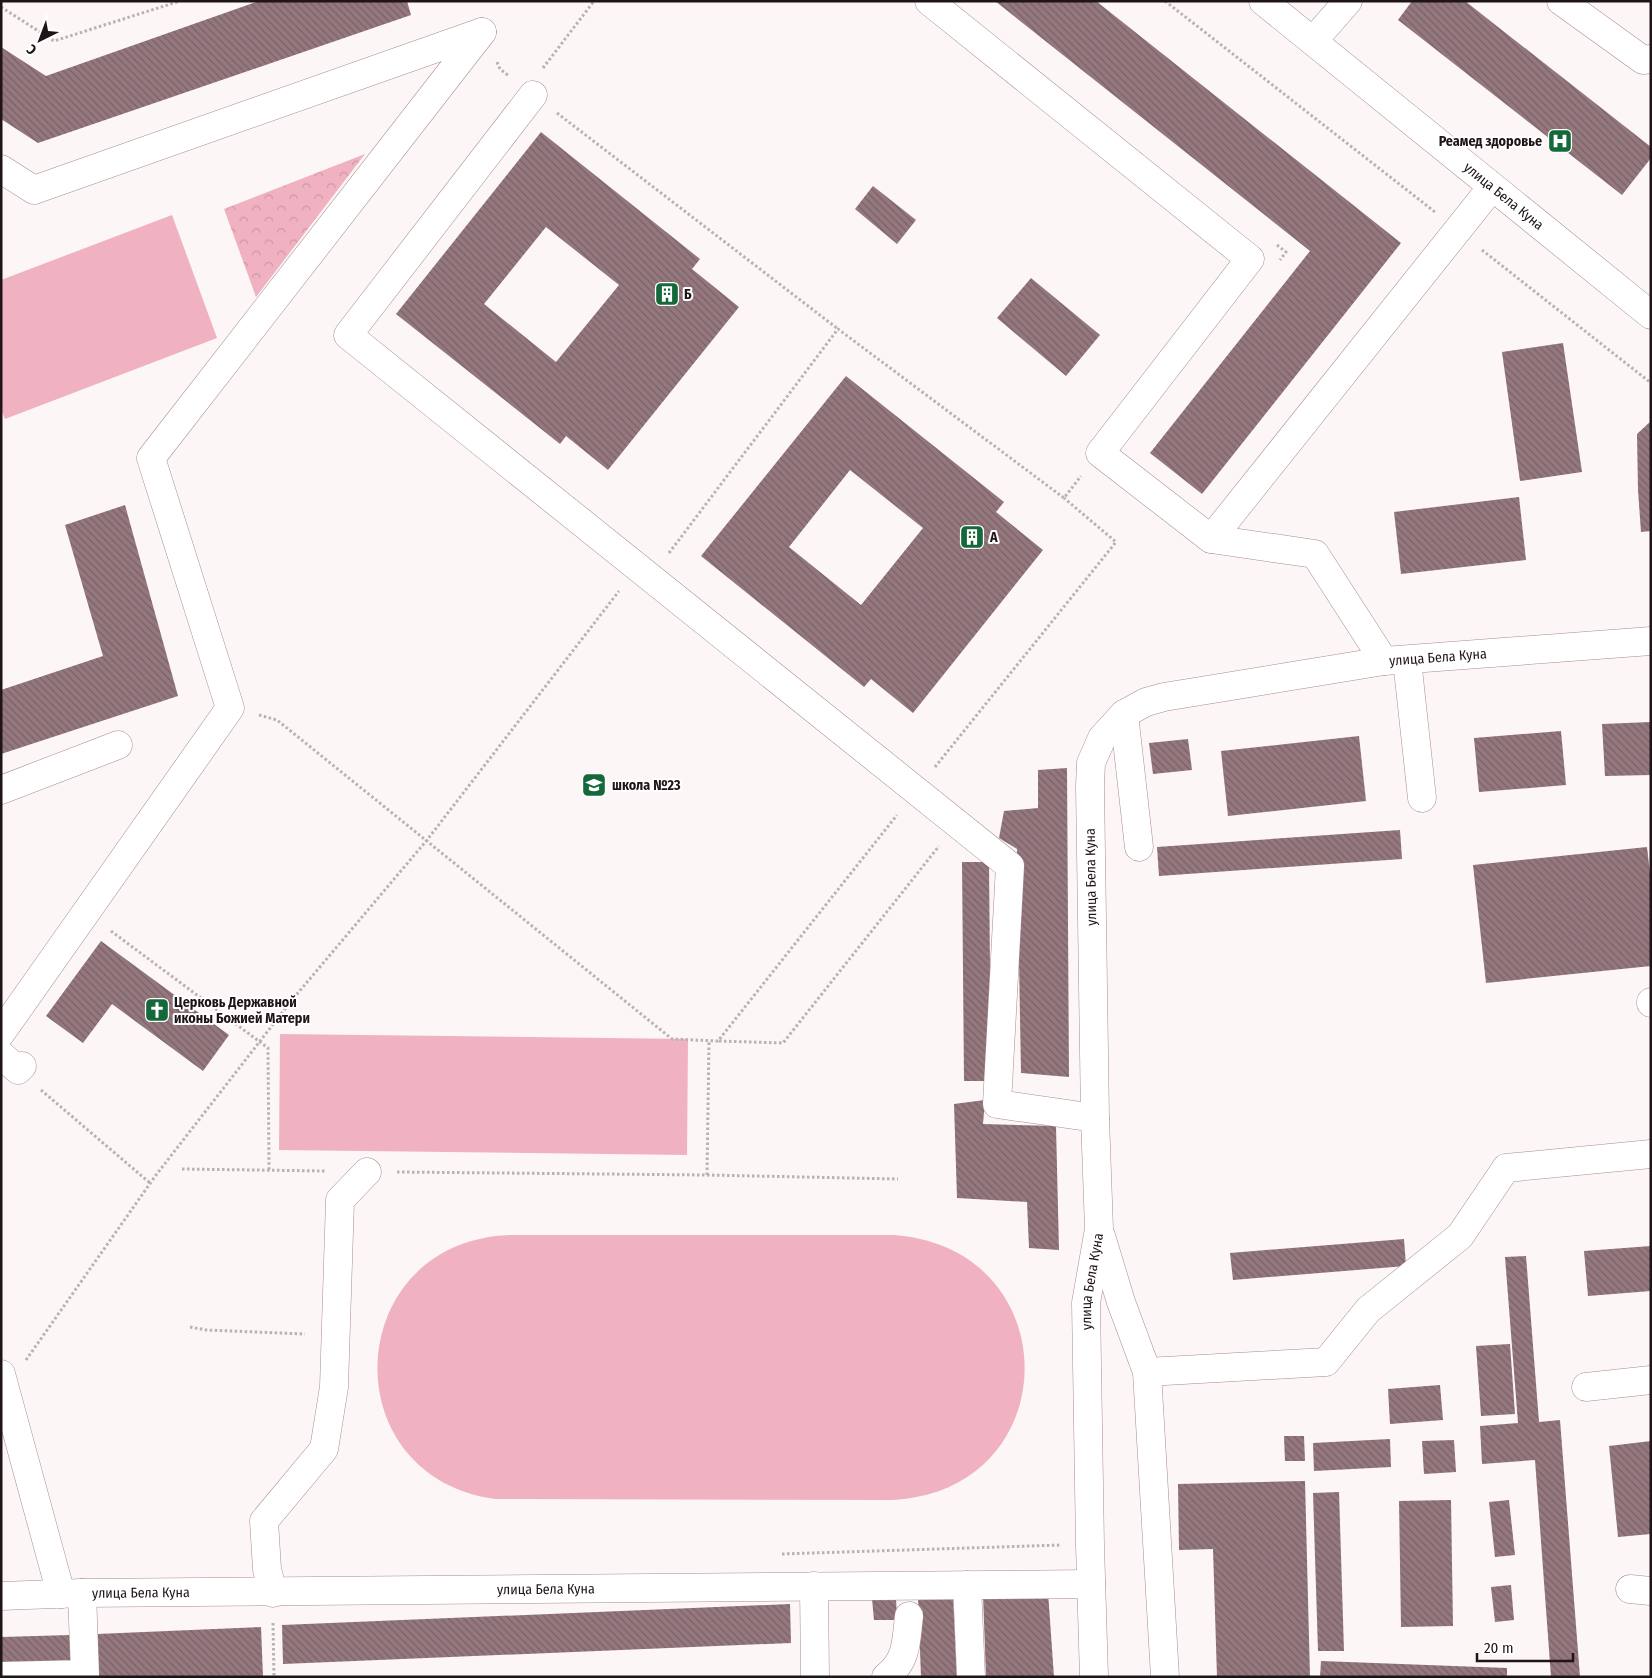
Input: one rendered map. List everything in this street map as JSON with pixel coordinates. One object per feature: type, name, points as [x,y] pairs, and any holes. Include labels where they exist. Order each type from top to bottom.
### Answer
[{"type":"street","points":[[929,1],[1250,259],[1100,453],[1211,539],[1315,554],[1396,660],[1422,798]]},
{"type":"street","name":"улица Бела Куна","points":[[1263,1],[1651,315]]},
{"type":"street","points":[[1313,41],[1348,1]]},
{"type":"street","points":[[1561,1],[1643,60],[1651,59]]},
{"type":"street","points":[[1,169],[34,190],[482,32]]},
{"type":"street","points":[[1,1033],[230,708],[151,458],[482,32]]},
{"type":"street","points":[[530,92],[348,335],[1010,866],[997,1104],[1095,1118]]},
{"type":"street","points":[[1211,539],[1492,187]]},
{"type":"street","name":"улица Бела Куна","points":[[1094,1677],[1086,1303],[1099,1230],[1095,1118],[1090,763],[1102,738],[1124,714],[1146,702],[1164,697],[1396,660],[1651,641]]},
{"type":"street","points":[[1124,714],[1139,847]]},
{"type":"street","points":[[1,790],[118,745]]},
{"type":"street","points":[[1147,1372],[1326,1362],[1368,1310],[1460,1236],[1506,1168],[1651,1154]]},
{"type":"street","points":[[273,1593],[267,1569],[264,1521],[324,1449],[334,1387],[340,1200],[367,1172]]},
{"type":"street","points":[[1099,1230],[1120,1302],[1147,1372],[1165,1677]]},
{"type":"street","points":[[1586,1387],[1651,1380]]},
{"type":"street","points":[[1,1676],[85,1674],[72,1593],[3,1385]]},
{"type":"street","name":"улица Бела Куна","points":[[1,1596],[72,1593],[273,1593],[1091,1584]]},
{"type":"street","points":[[967,1585],[971,1677]]},
{"type":"street","points":[[814,1586],[815,1677]]},
{"type":"street","points":[[886,1677],[894,1671],[905,1654],[909,1616]]},
{"type":"path","points":[[1,8],[54,41],[180,1]]},
{"type":"path","points":[[530,92],[594,1]]},
{"type":"path","points":[[482,32],[500,69],[838,329],[1064,498],[1116,542],[915,791],[718,1041]]},
{"type":"path","points":[[1457,230],[1651,382]]},
{"type":"path","points":[[3,1385],[150,1183],[292,1000],[427,840],[637,568],[662,562],[838,329]]},
{"type":"path","points":[[1064,498],[1100,453]]},
{"type":"path","points":[[230,708],[277,720],[672,1039],[783,1043],[956,824]]},
{"type":"path","points":[[86,912],[268,1048],[269,1170]]},
{"type":"path","points":[[707,1176],[709,1041]]},
{"type":"path","points":[[14,1064],[150,1183]]},
{"type":"path","points":[[182,1169],[898,1179]]},
{"type":"path","points":[[190,1327],[206,1330],[336,1335]]},
{"type":"path","points":[[273,1593],[274,1677]]},
{"type":"green space","points":[[365,154],[256,297],[224,209]]},
{"type":"green space","points":[[172,215],[217,338],[5,419],[1,409],[1,280]]},
{"type":"green space","points":[[280,1034],[688,1039],[687,1155],[279,1150]]},
{"type":"green space","points":[[510,1235],[894,1235],[951,1250],[992,1281],[1017,1322],[1025,1369],[1016,1416],[991,1457],[950,1487],[892,1500],[495,1499],[441,1481],[404,1449],[383,1407],[378,1361],[388,1315],[414,1276],[454,1247]]},
{"type":"building","points":[[259,1],[407,1],[411,15],[38,143],[1,119],[1,47],[46,76]]},
{"type":"building","points":[[995,1],[1096,1],[1401,243],[1202,494],[1150,453],[1310,251]]},
{"type":"building","points":[[1412,1],[1465,1],[1651,147],[1651,158],[1622,195],[1398,20]]},
{"type":"building","name":"Б","points":[[541,132],[700,259],[692,269],[739,307],[608,470],[566,436],[560,444],[396,314]],"holes":[[[546,227],[619,285],[556,362],[484,304]]]},
{"type":"building","points":[[873,186],[916,220],[897,244],[855,209]]},
{"type":"building","points":[[1031,278],[1100,335],[1066,376],[997,318]]},
{"type":"building","points":[[1563,343],[1582,472],[1520,481],[1502,352]]},
{"type":"building","name":"А","points":[[846,376],[1004,502],[996,512],[1043,550],[913,713],[871,679],[864,687],[701,556]],"holes":[[[850,470],[923,528],[861,605],[789,547]]]},
{"type":"building","points":[[1651,421],[1651,531],[1641,532],[1637,434]]},
{"type":"building","points":[[1519,497],[1526,560],[1401,574],[1394,512]]},
{"type":"building","points":[[125,505],[178,696],[1,754],[1,690],[103,656],[65,525]]},
{"type":"building","points":[[1651,722],[1651,775],[1605,776],[1602,724]]},
{"type":"building","points":[[1561,731],[1566,785],[1479,792],[1474,738]]},
{"type":"building","points":[[1359,736],[1366,801],[1228,816],[1221,751]]},
{"type":"building","points":[[1188,739],[1192,770],[1153,774],[1149,743]]},
{"type":"building","points":[[1067,768],[1069,1077],[1021,1073],[1017,849],[999,838],[1004,811],[1038,808],[1038,770]]},
{"type":"building","points":[[1400,830],[1402,859],[1159,876],[1157,847]]},
{"type":"building","points":[[1647,847],[1651,882],[1651,966],[1486,983],[1473,865]]},
{"type":"building","points":[[962,862],[989,862],[991,1081],[964,1081]]},
{"type":"building","name":"Церковь Державной иконы Божией Матери","points":[[101,941],[229,1035],[203,1071],[112,1004],[83,1043],[46,1016]]},
{"type":"building","points":[[985,1100],[983,1124],[1056,1126],[1059,1250],[1029,1248],[1027,1202],[957,1198],[954,1104]]},
{"type":"building","points":[[1404,1239],[1406,1266],[1233,1280],[1230,1253]]},
{"type":"building","points":[[1651,1246],[1651,1291],[1588,1296],[1584,1251]]},
{"type":"building","points":[[1526,1256],[1539,1422],[1560,1420],[1580,1677],[1551,1677],[1535,1460],[1482,1464],[1480,1426],[1518,1423],[1505,1257]]},
{"type":"building","points":[[1510,1344],[1515,1414],[1481,1416],[1476,1346]]},
{"type":"building","points":[[1440,1385],[1443,1420],[1390,1424],[1388,1389]]},
{"type":"building","points":[[1284,1436],[1304,1436],[1305,1461],[1285,1461]]},
{"type":"building","points":[[1390,1439],[1391,1467],[1314,1471],[1313,1443]]},
{"type":"building","points":[[1454,1440],[1456,1472],[1424,1474],[1422,1441]]},
{"type":"building","points":[[1651,1441],[1651,1534],[1618,1537],[1609,1446]]},
{"type":"building","points":[[1305,1481],[1310,1677],[1217,1677],[1213,1549],[1179,1550],[1178,1484]]},
{"type":"building","points":[[1339,1492],[1344,1651],[1318,1651],[1313,1493]]},
{"type":"building","points":[[1451,1500],[1453,1626],[1401,1627],[1399,1501]]},
{"type":"building","points":[[1509,1500],[1515,1555],[1495,1557],[1489,1502]]},
{"type":"building","points":[[1511,1585],[1514,1620],[1495,1622],[1491,1587]]},
{"type":"building","points":[[1048,1592],[1054,1677],[986,1677],[983,1595]]},
{"type":"building","points":[[953,1596],[957,1677],[921,1677],[918,1597]]},
{"type":"building","points":[[896,1598],[897,1620],[874,1620],[872,1599]]},
{"type":"building","points":[[790,1604],[791,1643],[283,1664],[282,1625]]},
{"type":"building","points":[[261,1627],[263,1677],[99,1677],[97,1634]]},
{"type":"building","points":[[71,1635],[73,1663],[1,1665],[1,1637]]},
{"type":"building","points":[[1321,1661],[1507,1668],[1507,1677],[1320,1677]]},
{"type":"place","name":"Реамед здоровье","points":[[1560,141]]},
{"type":"place","name":"Б","points":[[667,294]]},
{"type":"place","name":"А","points":[[972,537]]},
{"type":"place","name":"школа №23","points":[[594,785]]},
{"type":"place","name":"Церковь Державной иконы Божией Матери","points":[[157,1010]]}]
